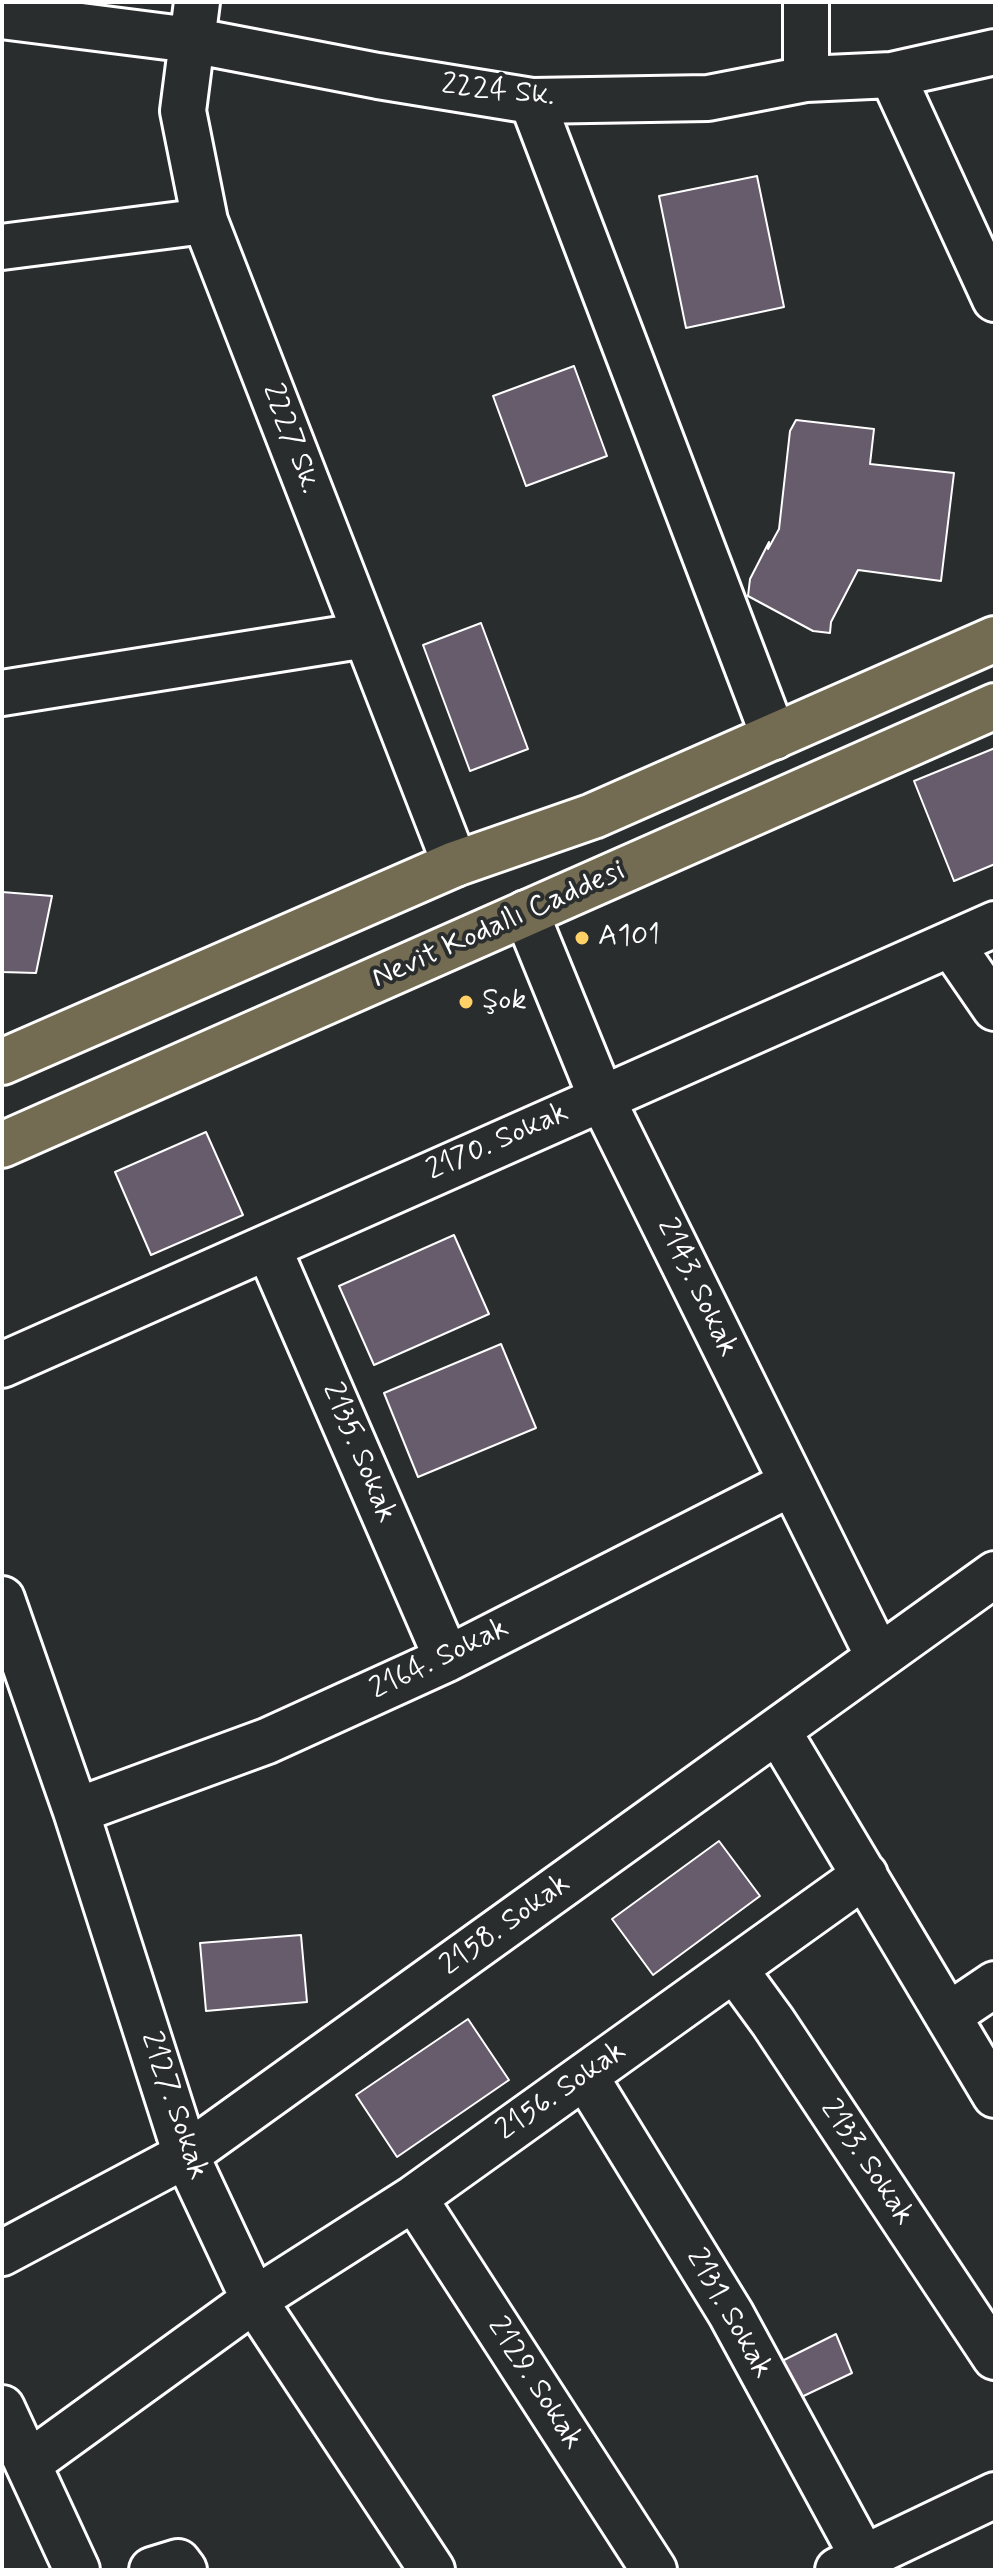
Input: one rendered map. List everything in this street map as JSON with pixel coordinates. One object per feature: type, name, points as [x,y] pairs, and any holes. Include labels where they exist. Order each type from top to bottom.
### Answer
[{"type":"main road","name":"Nevit Kodallı Caddesi","points":[[2,1062],[455,864],[593,816],[995,639]]},
{"type":"main road","name":"Nevit Kodallı Caddesi","points":[[2,1145],[995,706]]},
{"type":"street","points":[[806,2],[806,79]]},
{"type":"street","name":"2224 Sk.","points":[[2,16],[194,21],[378,76],[532,101],[708,98],[806,79],[892,75],[995,52]]},
{"type":"street","name":"2227 Sk.","points":[[194,21],[183,111],[205,221],[455,864]]},
{"type":"street","points":[[892,75],[995,299]]},
{"type":"street","points":[[532,101],[774,737]]},
{"type":"street","points":[[2,247],[205,221]]},
{"type":"street","points":[[2,693],[366,635]]},
{"type":"street","name":"2143. Sokak","points":[[526,913],[601,1097],[878,1656]]},
{"type":"street","name":"2170. Sokak","points":[[2,1365],[995,924]]},
{"type":"street","points":[[951,944],[995,1008]]},
{"type":"street","name":"2135. Sokak","points":[[268,1247],[447,1659]]},
{"type":"street","name":"2164. Sokak","points":[[76,1811],[267,1741],[447,1659],[792,1483]]},
{"type":"street","name":"2158. Sokak","points":[[2,2253],[186,2155],[995,1574]]},
{"type":"street","name":"2127. Sokak","points":[[2,1599],[11,1658],[76,1811],[186,2155],[254,2300],[432,2570]]},
{"type":"street","points":[[778,1731],[995,2095]]},
{"type":"street","name":"2156. Sokak","points":[[29,2463],[254,2300],[414,2198],[865,1875]]},
{"type":"street","name":"2133. Sokak","points":[[735,1970],[995,2357]]},
{"type":"street","points":[[949,2015],[995,1984]]},
{"type":"street","name":"2131. Sokak","points":[[585,2076],[731,2314],[850,2564]]},
{"type":"street","name":"2129. Sokak","points":[[414,2198],[654,2570]]},
{"type":"street","points":[[2,2408],[77,2570]]},
{"type":"street","points":[[850,2564],[995,2495]]},
{"type":"street","points":[[152,2570],[178,2562],[184,2570]]},
{"type":"building","points":[[757,176],[784,307],[686,328],[659,196]]},
{"type":"building","points":[[574,366],[607,456],[526,486],[493,396]]},
{"type":"building","points":[[796,420],[874,429],[870,464],[954,473],[941,581],[858,570],[831,622],[830,633],[813,631],[748,596],[750,579],[779,529],[790,431]]},
{"type":"building","points":[[481,623],[528,749],[470,771],[423,645]]},
{"type":"building","points":[[995,748],[995,864],[954,881],[914,781]]},
{"type":"building","points":[[2,892],[52,896],[36,973],[2,972]]},
{"type":"building","points":[[206,1132],[243,1215],[151,1255],[115,1172]]},
{"type":"building","points":[[454,1235],[489,1314],[374,1365],[339,1286]]},
{"type":"building","points":[[501,1344],[536,1428],[418,1477],[384,1393]]},
{"type":"building","points":[[719,1841],[760,1896],[653,1975],[612,1919]]},
{"type":"building","points":[[301,1935],[307,2002],[206,2011],[200,1943]]},
{"type":"building","points":[[468,2019],[509,2080],[397,2157],[356,2095]]},
{"type":"building","points":[[836,2334],[852,2373],[793,2401],[776,2364]]},
{"type":"place","name":"A101","points":[[582,938]]},
{"type":"place","name":"Şok","points":[[466,1002]]}]
